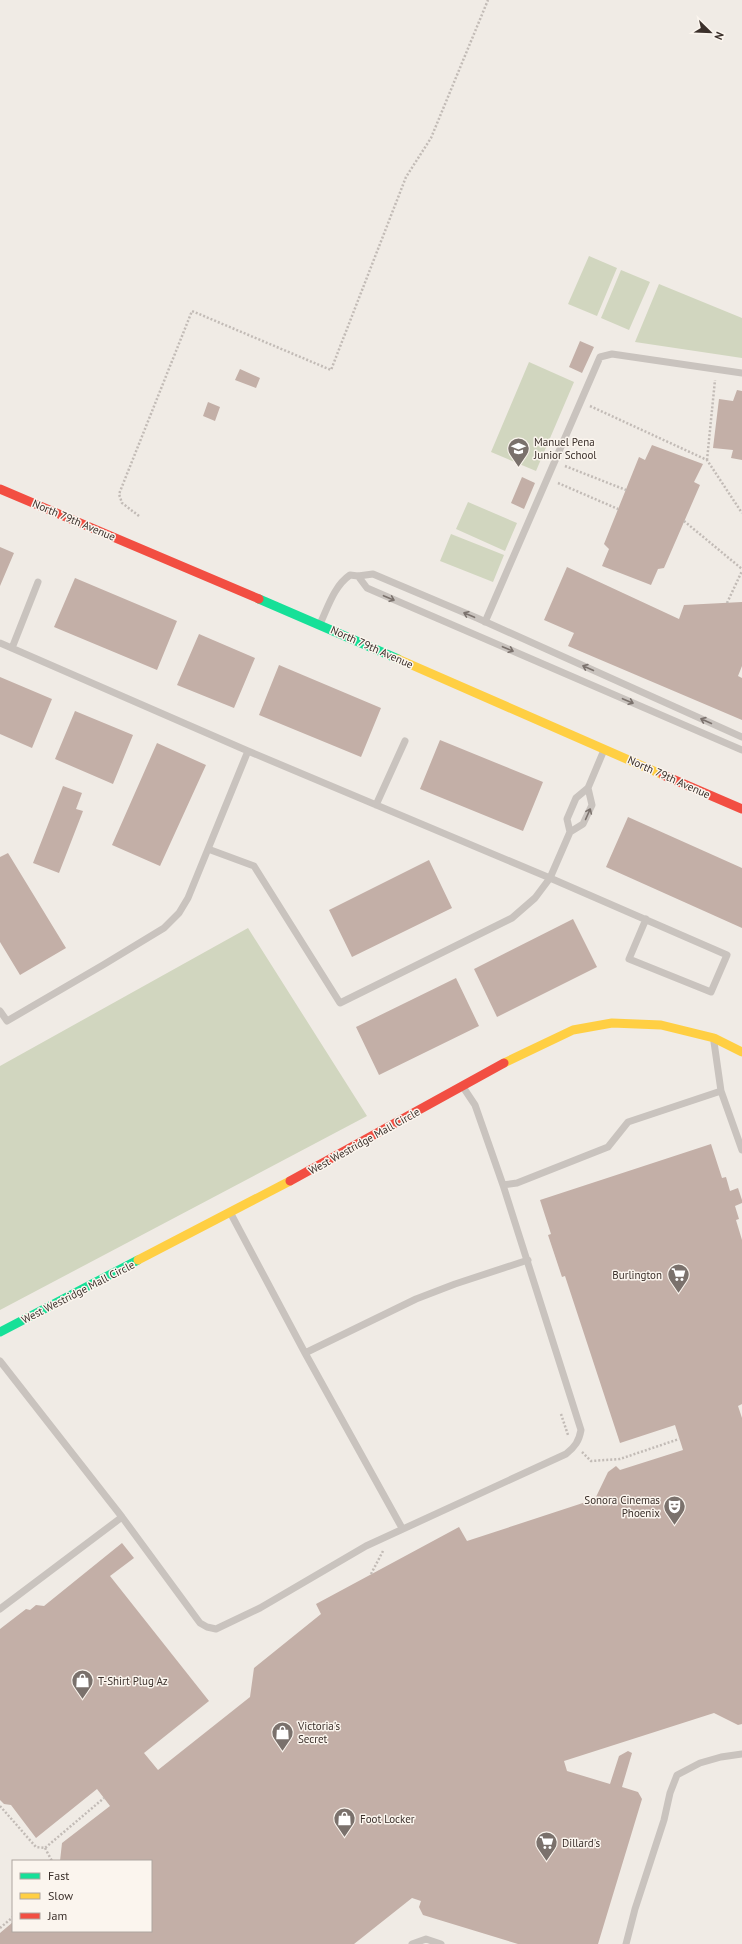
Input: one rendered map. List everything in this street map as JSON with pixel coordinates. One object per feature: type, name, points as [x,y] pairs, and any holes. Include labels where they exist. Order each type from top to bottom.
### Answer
[{"type":"street","name":"North 79th Avenue","points":[[0,489],[320,625],[742,809]]},
{"type":"street","name":"West Westridge Mall Circle","points":[[0,1332],[336,1157],[462,1085],[573,1030],[612,1023],[662,1025],[714,1038],[742,1052]]},
{"type":"lane","points":[[485,622],[600,358],[612,354],[742,373]]},
{"type":"lane","points":[[320,625],[338,585],[350,575],[358,576],[373,574],[485,622],[742,737]]},
{"type":"lane","points":[[358,576],[367,588],[742,750]]},
{"type":"lane","points":[[12,648],[38,582]]},
{"type":"lane","points":[[0,643],[248,751],[550,878],[646,919],[727,955],[710,992],[629,959],[646,919]]},
{"type":"lane","points":[[376,805],[405,741]]},
{"type":"lane","points":[[570,832],[567,819],[576,798],[588,788],[604,749]]},
{"type":"lane","points":[[0,1010],[7,1021],[103,966],[164,928],[179,913],[188,898],[248,751]]},
{"type":"lane","points":[[208,849],[254,866],[340,1003],[512,918],[535,898],[550,878],[570,832],[583,824],[592,805],[588,788]]},
{"type":"lane","points":[[714,1038],[721,1091],[742,1150]]},
{"type":"lane","points":[[0,1361],[122,1517],[200,1623],[207,1627],[216,1629],[260,1608],[366,1546],[402,1528],[566,1454],[574,1449],[579,1440],[581,1430],[504,1185],[475,1105],[462,1085]]},
{"type":"lane","points":[[504,1185],[517,1183],[608,1147],[628,1122],[721,1091]]},
{"type":"lane","points":[[231,1213],[305,1353],[402,1528]]},
{"type":"lane","points":[[305,1353],[416,1299],[455,1284],[528,1260]]},
{"type":"lane","points":[[0,1609],[122,1517]]},
{"type":"lane","points":[[626,1944],[635,1909],[664,1820],[670,1793],[677,1775],[700,1763],[721,1756],[742,1754]]},
{"type":"lane","points":[[412,1944],[426,1939],[441,1944]]},
{"type":"path","points":[[139,516],[122,503],[119,494],[192,311],[331,370],[406,177],[431,138],[488,0]]},
{"type":"path","points":[[707,460],[716,370]]},
{"type":"path","points":[[581,401],[707,460],[742,513]]},
{"type":"path","points":[[555,462],[626,490]]},
{"type":"path","points":[[547,479],[618,509]]},
{"type":"path","points":[[684,521],[742,570],[727,603]]},
{"type":"path","points":[[591,1460],[620,1459],[679,1439]]},
{"type":"path","points":[[372,1574],[383,1550]]},
{"type":"path","points":[[0,1806],[36,1847],[45,1848],[104,1798]]},
{"type":"path","points":[[45,1848],[51,1860]]},
{"type":"path","points":[[0,1928],[12,1918]]},
{"type":"green space","points":[[589,256],[617,268],[597,316],[568,304]]},
{"type":"green space","points":[[621,270],[650,282],[629,330],[601,318]]},
{"type":"green space","points":[[659,284],[742,318],[742,358],[635,342]]},
{"type":"green space","points":[[529,362],[574,382],[536,471],[491,452]]},
{"type":"green space","points":[[468,502],[517,523],[505,551],[456,529]]},
{"type":"green space","points":[[451,534],[504,555],[493,582],[440,561]]},
{"type":"green space","points":[[248,928],[367,1116],[0,1310],[0,1066]]},
{"type":"building","points":[[580,341],[594,347],[582,373],[569,367]]},
{"type":"building","points":[[240,369],[260,378],[256,388],[235,380]]},
{"type":"building","points":[[737,390],[742,391],[742,460],[731,458],[733,450],[713,448],[719,399],[733,401]]},
{"type":"building","points":[[208,402],[220,407],[215,421],[203,416]]},
{"type":"building","points":[[652,445],[703,464],[694,482],[700,485],[664,568],[658,569],[651,585],[602,566],[609,549],[604,544],[639,457],[645,460]]},
{"type":"building","points":[[522,477],[535,483],[524,509],[511,503]]},
{"type":"building","points":[[0,547],[14,553],[0,586]]},
{"type":"building","points":[[567,567],[679,619],[684,605],[742,602],[742,666],[738,676],[742,678],[742,720],[568,646],[574,633],[544,620]]},
{"type":"building","points":[[75,578],[177,621],[157,670],[54,627]]},
{"type":"building","points":[[199,634],[255,658],[234,708],[177,685]]},
{"type":"building","points":[[279,665],[381,708],[361,757],[259,715]]},
{"type":"building","points":[[0,677],[52,699],[32,748],[0,734]]},
{"type":"building","points":[[75,711],[133,735],[113,784],[55,759]]},
{"type":"building","points":[[440,740],[543,782],[523,831],[420,789]]},
{"type":"building","points":[[157,743],[206,765],[160,866],[112,845]]},
{"type":"building","points":[[63,786],[82,793],[76,809],[83,811],[59,873],[33,863]]},
{"type":"building","points":[[628,817],[742,868],[742,928],[606,867]]},
{"type":"building","points":[[8,853],[66,948],[20,975],[0,942],[0,857]]},
{"type":"building","points":[[429,860],[452,908],[352,957],[329,910]]},
{"type":"building","points":[[573,919],[597,967],[497,1017],[474,969]]},
{"type":"building","points":[[456,978],[479,1026],[379,1075],[356,1027]]},
{"type":"building","points":[[711,1144],[722,1178],[726,1177],[730,1191],[738,1188],[742,1200],[742,1203],[735,1206],[739,1219],[736,1220],[742,1240],[742,1404],[738,1406],[742,1418],[742,1724],[738,1725],[714,1713],[564,1761],[567,1771],[610,1784],[619,1756],[628,1751],[632,1753],[622,1787],[638,1792],[642,1799],[598,1944],[518,1944],[423,1915],[419,1907],[421,1901],[412,1898],[354,1944],[0,1944],[0,1933],[12,1923],[12,1932],[152,1932],[152,1860],[60,1860],[62,1843],[110,1806],[97,1789],[36,1838],[11,1805],[4,1804],[0,1800],[0,1629],[26,1609],[30,1610],[36,1605],[44,1606],[122,1543],[134,1558],[110,1576],[209,1701],[144,1753],[158,1770],[250,1697],[254,1668],[321,1614],[316,1604],[459,1527],[467,1541],[595,1499],[608,1472],[616,1466],[620,1470],[683,1450],[675,1425],[620,1443],[565,1276],[562,1277],[548,1235],[551,1234],[540,1200]]},
{"type":"traffic: fast","points":[[259,599],[398,659]]},
{"type":"traffic: fast","points":[[0,1332],[138,1260]]},
{"type":"traffic: slow","points":[[398,659],[663,775]]},
{"type":"traffic: slow","points":[[504,1063],[573,1030],[612,1023],[661,1025],[714,1038],[742,1052]]},
{"type":"traffic: slow","points":[[138,1260],[290,1181]]},
{"type":"traffic: jam","points":[[0,489],[259,599]]},
{"type":"traffic: jam","points":[[663,775],[742,809]]},
{"type":"traffic: jam","points":[[290,1181],[504,1063]]},
{"type":"place","name":"Manuel Pena Junior School","points":[[519,468]]},
{"type":"place","name":"Burlington","points":[[678,1294]]},
{"type":"place","name":"Sonora Cinemas Phoenix","points":[[675,1526]]},
{"type":"place","name":"T-Shirt Plug Az","points":[[82,1700]]},
{"type":"place","name":"Victoria's Secret","points":[[283,1752]]},
{"type":"place","name":"Foot Locker","points":[[344,1838]]},
{"type":"place","name":"Dillard's","points":[[546,1862]]}]
